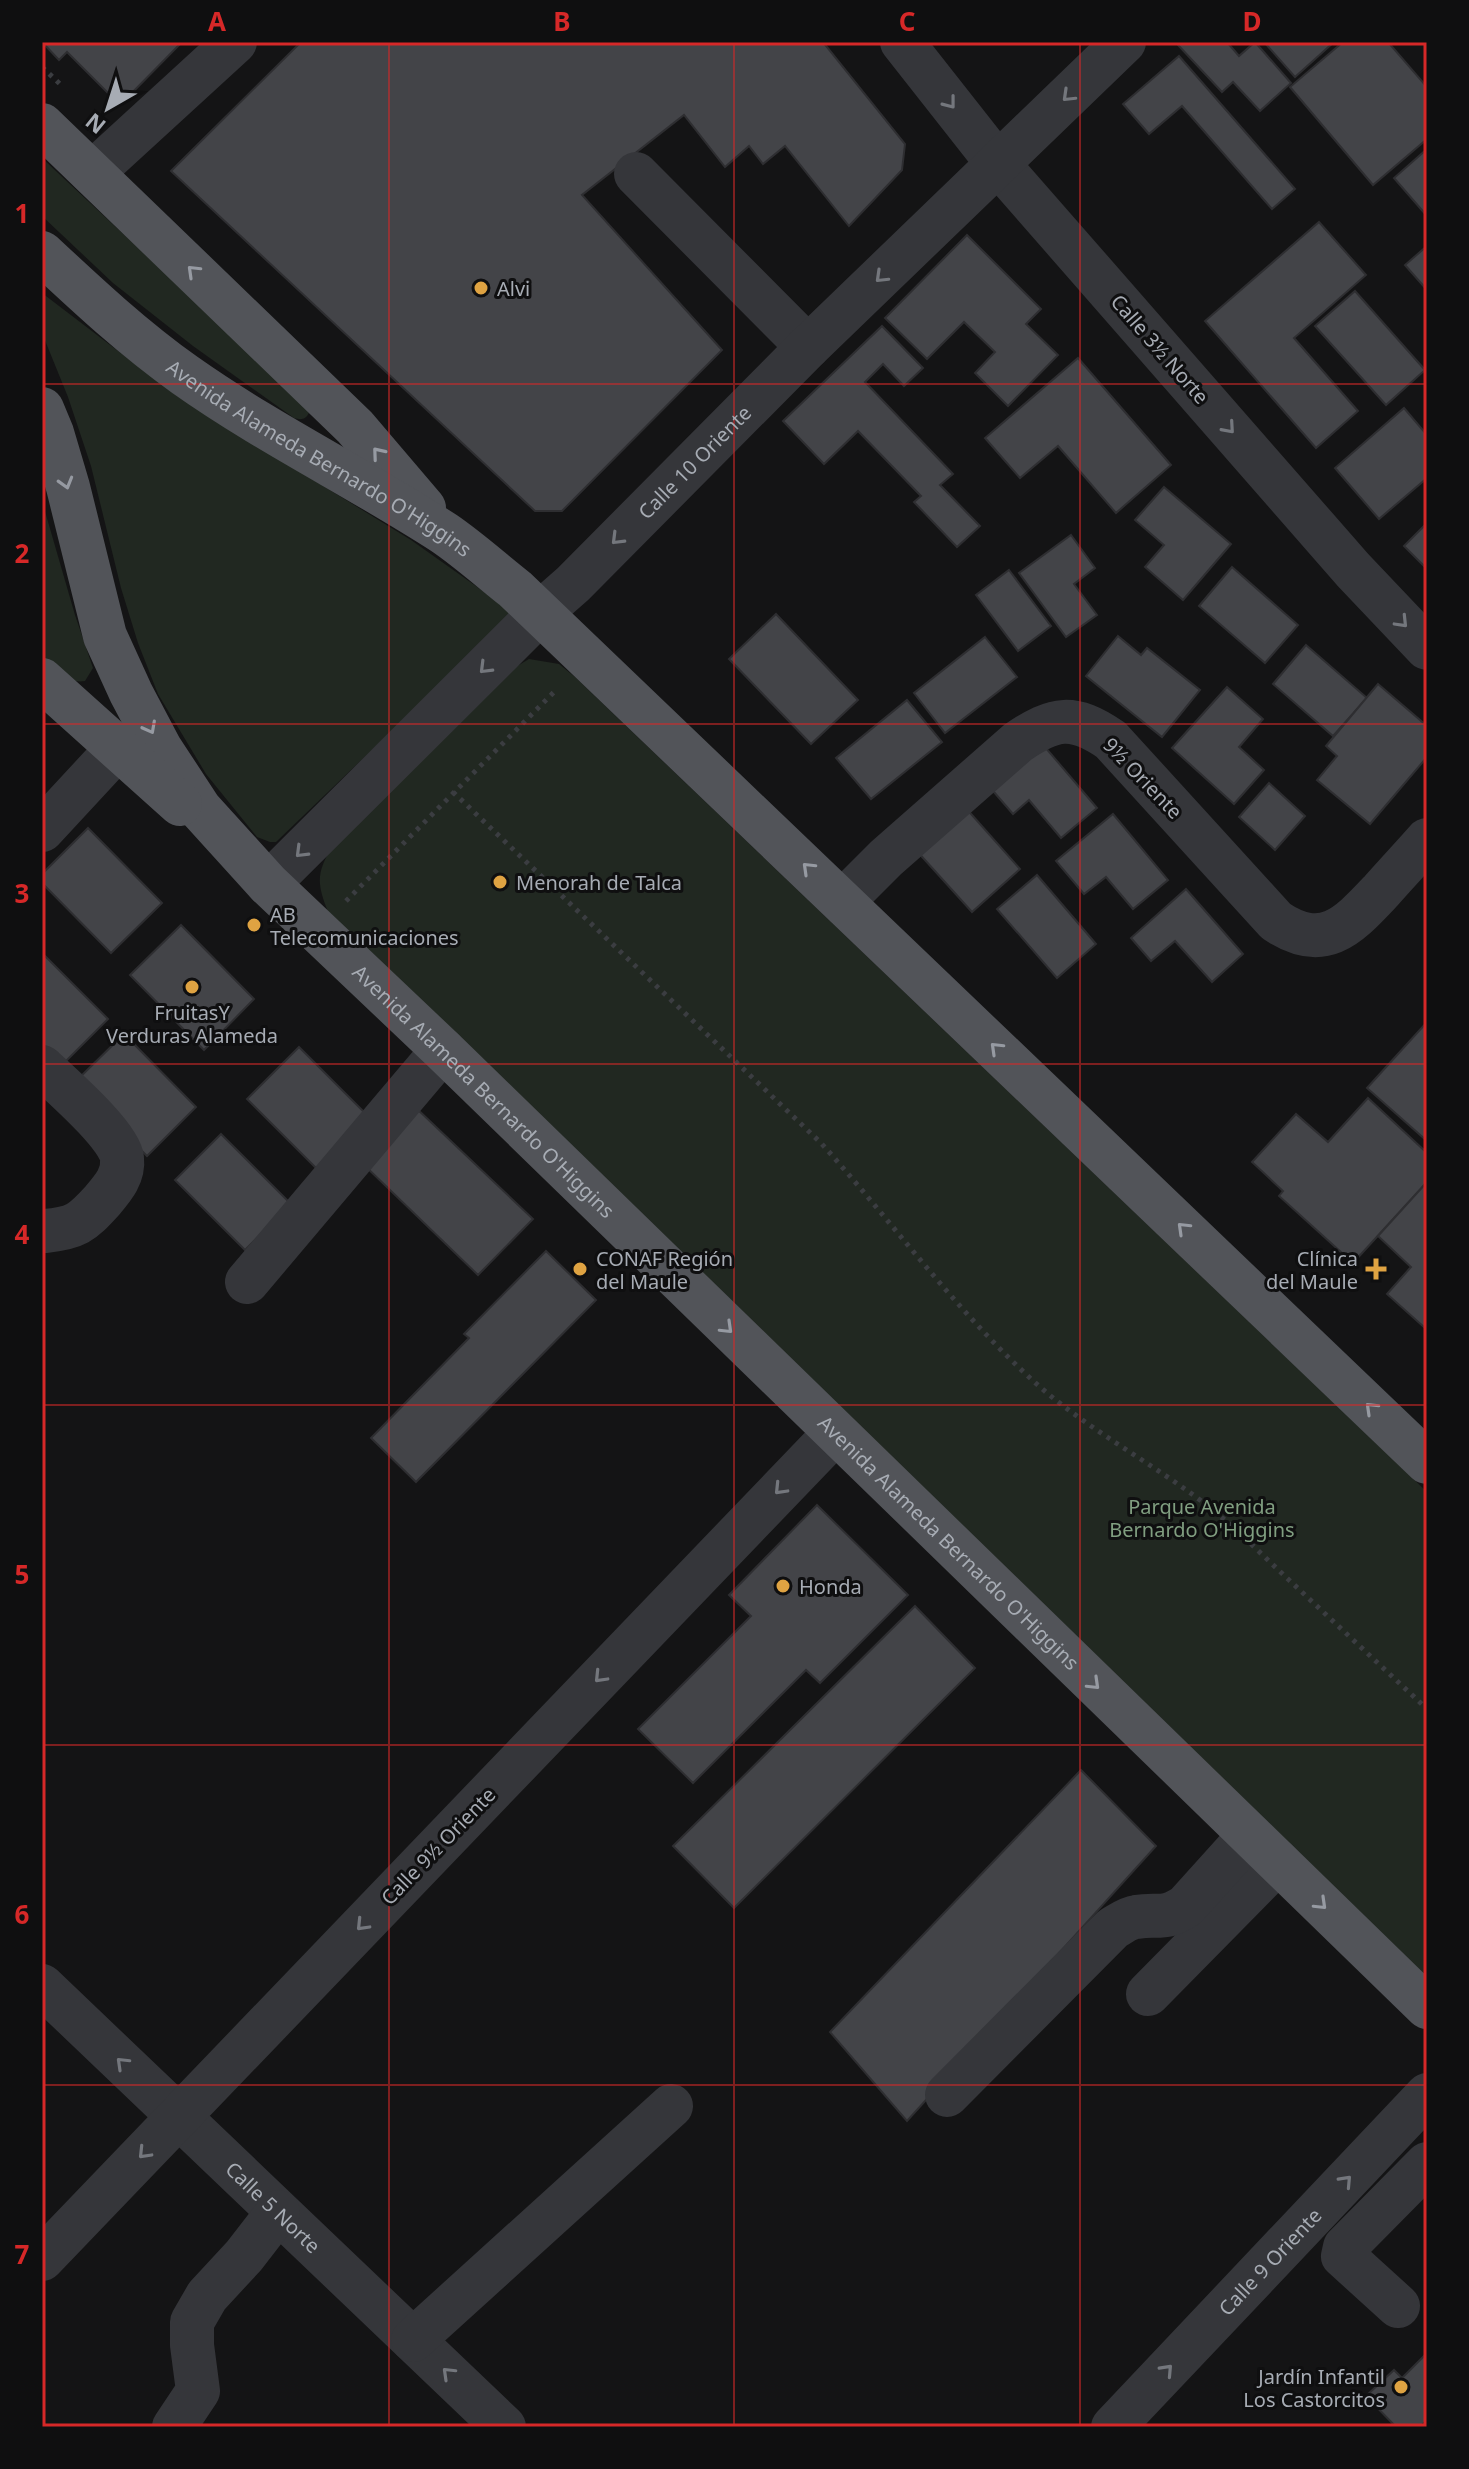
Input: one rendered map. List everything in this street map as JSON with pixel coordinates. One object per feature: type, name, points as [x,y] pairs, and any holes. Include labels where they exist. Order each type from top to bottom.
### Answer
[{"type":"main road","points":[[42,125],[355,427],[446,535]]},
{"type":"main road","name":"Avenida Alameda Bernardo O'Higgins","points":[[42,253],[139,341],[186,376],[446,535],[515,589],[1427,1462]]},
{"type":"main road","name":"Avenida Alameda Bernardo O'Higgins","points":[[42,409],[68,487],[105,636],[160,748],[200,809],[268,884],[443,1050],[1427,2007]]},
{"type":"main road","points":[[42,680],[117,749],[236,850]]},
{"type":"street","points":[[92,173],[235,42]]},
{"type":"street","name":"Calle 3½ Norte","points":[[902,42],[998,164],[1353,570],[1427,648]]},
{"type":"street","name":"Calle 10 Oriente","points":[[268,884],[808,347],[1124,42]]},
{"type":"street","points":[[636,174],[808,347]]},
{"type":"street","name":"9½ Oriente","points":[[843,901],[886,858],[1018,742],[1057,721],[1075,722],[1111,740],[1276,921],[1301,935],[1326,935],[1353,921],[1427,840]]},
{"type":"street","points":[[42,830],[117,749]]},
{"type":"street","points":[[247,1282],[443,1050]]},
{"type":"street","points":[[42,1067],[114,1139],[123,1160],[118,1182],[84,1221],[72,1227],[43,1231]]},
{"type":"street","name":"Calle 9½ Oriente","points":[[42,2259],[835,1433]]},
{"type":"street","points":[[1148,1994],[1264,1849]]},
{"type":"street","points":[[947,2095],[1113,1928],[1134,1917],[1164,1917],[1186,1906],[1264,1849]]},
{"type":"street","name":"Calle 5 Norte","points":[[42,1986],[504,2427]]},
{"type":"street","name":"Calle 9 Oriente","points":[[1113,2427],[1427,2095]]},
{"type":"street","points":[[413,2340],[671,2106]]},
{"type":"street","points":[[1398,2306],[1343,2256],[1345,2247],[1427,2164]]},
{"type":"street","points":[[174,2427],[198,2391],[192,2322],[207,2296],[244,2256],[278,2212]]},
{"type":"path","points":[[339,908],[588,658]]},
{"type":"path","points":[[453,792],[821,1143],[971,1319],[1040,1386],[1097,1432],[1206,1504],[1427,1709]]},
{"type":"green space","points":[[42,158],[305,404],[309,413],[306,417],[294,418],[193,346],[113,283],[42,216]]},
{"type":"green space","points":[[42,293],[177,396],[411,540],[511,611],[506,621],[276,842],[257,837],[206,774],[158,694],[121,588],[91,466],[42,333]]},
{"type":"green space","points":[[42,501],[93,668],[85,681],[66,678],[42,656]]},
{"type":"green space","name":"Parque Avenida Bernardo O'Higgins","points":[[529,659],[559,664],[575,677],[1427,1492],[1427,1980],[328,912],[320,879],[323,864],[332,847],[509,671]]},
{"type":"building","points":[[42,42],[182,42],[120,105],[67,52],[59,60]]},
{"type":"building","name":"Alvi","points":[[301,42],[823,42],[905,144],[902,170],[849,226],[785,146],[763,164],[749,146],[725,167],[684,115],[582,195],[722,350],[562,511],[535,511],[171,171]]},
{"type":"building","points":[[1181,42],[1227,42],[1239,56],[1255,42],[1291,83],[1260,111],[1233,82],[1222,92],[1178,45]]},
{"type":"building","points":[[1264,42],[1334,42],[1295,77]]},
{"type":"building","points":[[1343,42],[1388,42],[1427,87],[1427,139],[1373,185],[1290,87]]},
{"type":"building","points":[[1179,56],[1295,189],[1272,209],[1182,106],[1149,134],[1123,104]]},
{"type":"building","points":[[1427,149],[1427,216],[1394,178]]},
{"type":"building","points":[[1319,222],[1366,275],[1294,338],[1358,411],[1316,448],[1205,321]]},
{"type":"building","points":[[967,235],[1041,309],[1026,324],[1058,355],[1008,406],[975,373],[995,352],[964,322],[927,359],[885,318]]},
{"type":"building","points":[[1427,246],[1427,290],[1405,265]]},
{"type":"building","points":[[1355,291],[1425,370],[1386,405],[1315,326]]},
{"type":"building","points":[[882,326],[923,368],[904,386],[883,364],[865,382],[953,474],[940,485],[980,526],[957,547],[914,502],[921,496],[858,431],[824,464],[783,421]]},
{"type":"building","points":[[1078,358],[1171,465],[1116,513],[1058,446],[1020,478],[985,438]]},
{"type":"building","points":[[1404,408],[1427,435],[1427,478],[1379,519],[1335,468]]},
{"type":"building","points":[[1164,487],[1231,544],[1183,600],[1145,567],[1164,545],[1135,520]]},
{"type":"building","points":[[1427,523],[1427,569],[1404,546]]},
{"type":"building","points":[[1071,535],[1095,568],[1074,584],[1097,615],[1066,637],[1019,573]]},
{"type":"building","points":[[1232,567],[1298,625],[1265,663],[1199,606]]},
{"type":"building","points":[[1009,570],[1051,626],[1018,651],[976,595]]},
{"type":"building","points":[[776,614],[858,700],[811,744],[729,659]]},
{"type":"building","points":[[1118,636],[1141,655],[1147,648],[1200,690],[1162,737],[1086,676]]},
{"type":"building","points":[[985,637],[1017,677],[945,733],[914,693]]},
{"type":"building","points":[[1306,645],[1367,698],[1333,736],[1273,684]]},
{"type":"building","points":[[1378,684],[1427,726],[1427,757],[1370,824],[1317,780],[1337,756],[1326,746]]},
{"type":"building","points":[[1227,687],[1263,719],[1239,747],[1264,770],[1234,804],[1172,748]]},
{"type":"building","points":[[907,700],[942,742],[871,799],[836,758]]},
{"type":"building","points":[[1039,740],[1097,808],[1061,838],[1029,800],[1013,814],[987,784]]},
{"type":"building","points":[[1269,783],[1305,816],[1275,850],[1239,817]]},
{"type":"building","points":[[964,806],[1020,869],[972,912],[915,849]]},
{"type":"building","points":[[1113,814],[1168,880],[1133,909],[1106,877],[1084,894],[1056,861]]},
{"type":"building","points":[[88,828],[162,903],[111,953],[42,883],[42,874]]},
{"type":"building","points":[[1037,875],[1096,944],[1057,978],[997,909]]},
{"type":"building","points":[[1186,889],[1243,954],[1212,982],[1175,941],[1151,961],[1131,938]]},
{"type":"building","name":"FruitasY Verduras Alameda","points":[[181,925],[254,999],[204,1050],[130,975]]},
{"type":"building","points":[[42,953],[108,1019],[60,1067],[42,1050]]},
{"type":"building","points":[[1427,1022],[1427,1141],[1367,1088]]},
{"type":"building","points":[[124,1034],[196,1107],[147,1156],[74,1083]]},
{"type":"building","points":[[299,1047],[375,1123],[323,1175],[247,1099]]},
{"type":"building","points":[[1368,1098],[1427,1153],[1427,1182],[1353,1263],[1279,1196],[1283,1191],[1252,1162],[1296,1114],[1328,1142]]},
{"type":"building","points":[[415,1107],[533,1219],[478,1275],[362,1163]]},
{"type":"building","points":[[221,1134],[291,1204],[245,1250],[175,1180]]},
{"type":"building","points":[[1427,1182],[1425,1328],[1387,1294],[1411,1267],[1378,1236]]},
{"type":"building","points":[[546,1251],[596,1300],[416,1482],[371,1438],[469,1338],[464,1334]]},
{"type":"building","points":[[817,1505],[908,1595],[820,1683],[806,1670],[693,1783],[638,1729],[751,1616],[729,1595]]},
{"type":"building","points":[[915,1606],[975,1668],[734,1908],[673,1846]]},
{"type":"building","points":[[1081,1770],[1156,1846],[907,2121],[830,2032]]},
{"type":"building","name":"Jardín Infantil Los Castorcitos","points":[[1427,2353],[1427,2420],[1420,2427],[1396,2427],[1366,2396],[1394,2370],[1402,2378]]},
{"type":"place","name":"Alvi","points":[[481,288]]},
{"type":"place","name":"Menorah de Talca","points":[[500,882]]},
{"type":"place","name":"AB Telecomunicaciones","points":[[254,925]]},
{"type":"place","name":"FruitasY Verduras Alameda","points":[[192,987]]},
{"type":"place","name":"CONAF Región del Maule","points":[[580,1269]]},
{"type":"place","name":"Clínica del Maule","points":[[1376,1269]]},
{"type":"place","name":"Honda","points":[[783,1586]]},
{"type":"place","name":"Jardín Infantil Los Castorcitos","points":[[1401,2387]]}]
